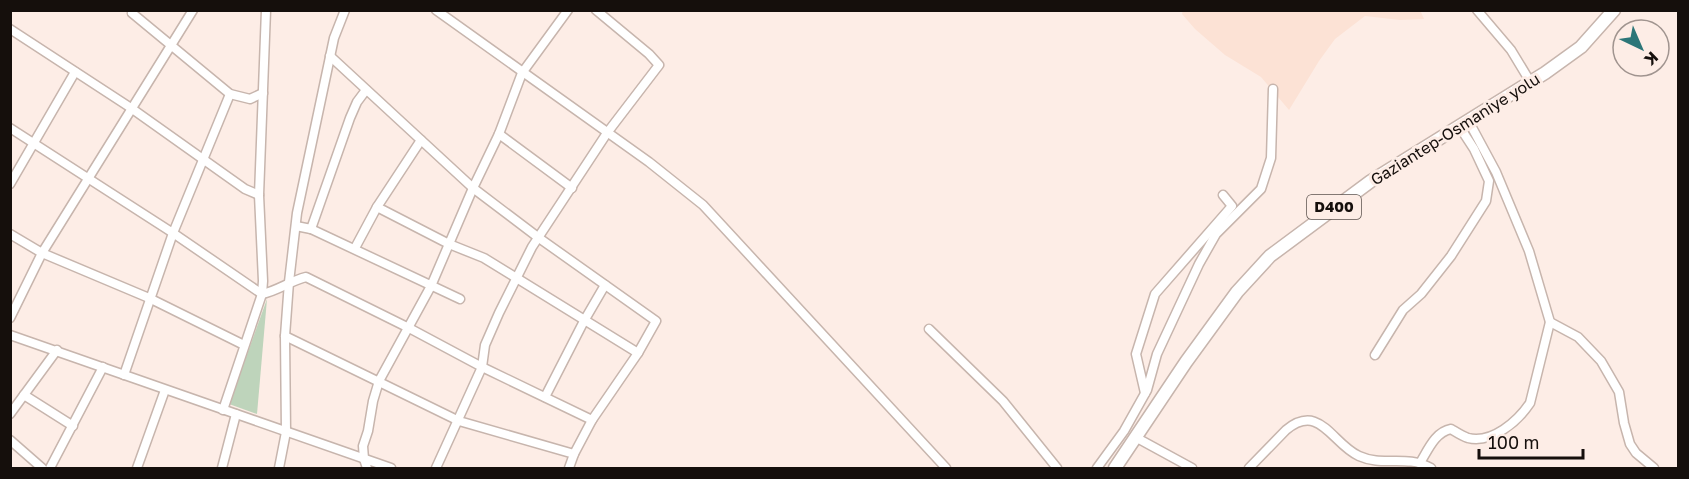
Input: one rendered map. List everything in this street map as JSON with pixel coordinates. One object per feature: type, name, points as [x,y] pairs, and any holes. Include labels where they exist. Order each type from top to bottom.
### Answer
[{"type":"highway","name":"Gaziantep-Osmaniye yolu","points":[[1115,468],[1186,362],[1237,292],[1270,256],[1371,181],[1531,83],[1581,46],[1614,10]]},
{"type":"street","points":[[10,318],[42,253],[193,10]]},
{"type":"street","points":[[223,410],[262,294],[259,195],[266,10]]},
{"type":"street","points":[[279,468],[286,432],[285,336],[296,226],[334,38],[345,10]]},
{"type":"street","points":[[436,10],[649,162],[709,211],[946,468]]},
{"type":"street","points":[[367,468],[363,446],[379,381],[431,286],[499,134],[522,73],[568,10]]},
{"type":"street","points":[[436,468],[482,367],[485,345],[516,278],[539,238],[607,134],[659,65],[596,10]]},
{"type":"street","points":[[1477,10],[1511,50],[1531,83]]},
{"type":"street","points":[[132,13],[230,94],[250,99],[263,93]]},
{"type":"street","points":[[10,29],[131,108],[245,189],[259,195]]},
{"type":"street","points":[[330,56],[473,188],[656,321],[638,353],[592,420],[569,468]]},
{"type":"street","points":[[10,184],[75,72]]},
{"type":"street","points":[[1097,468],[1124,431],[1145,393],[1157,354],[1199,264],[1216,234],[1261,189],[1271,158],[1273,89]]},
{"type":"street","points":[[311,229],[350,118],[357,102],[366,90]]},
{"type":"street","points":[[124,375],[172,233],[230,94]]},
{"type":"street","points":[[1420,463],[1438,435],[1444,430],[1451,429],[1467,437],[1483,438],[1508,426],[1524,412],[1530,404],[1550,322],[1529,251],[1496,172],[1464,123]]},
{"type":"street","points":[[1375,355],[1403,310],[1421,294],[1451,256],[1486,201],[1489,181],[1464,123]]},
{"type":"street","points":[[10,128],[262,294],[306,277],[592,420]]},
{"type":"street","points":[[499,134],[572,188]]},
{"type":"street","points":[[355,248],[377,207],[421,140]]},
{"type":"street","points":[[1145,393],[1136,354],[1155,294],[1232,206],[1223,195]]},
{"type":"street","points":[[377,207],[449,244],[484,258],[638,353]]},
{"type":"street","points":[[296,226],[311,229],[355,248],[460,299]]},
{"type":"street","points":[[10,234],[42,253],[149,298],[244,345]]},
{"type":"street","points":[[545,397],[605,285]]},
{"type":"street","points":[[1550,322],[1578,337],[1601,361],[1619,392],[1630,444],[1636,453],[1653,468]]},
{"type":"street","points":[[929,329],[1003,401],[1057,468]]},
{"type":"street","points":[[10,335],[391,468]]},
{"type":"street","points":[[285,336],[459,421],[574,454]]},
{"type":"street","points":[[10,414],[57,350]]},
{"type":"street","points":[[51,468],[103,367]]},
{"type":"street","points":[[137,468],[165,390]]},
{"type":"street","points":[[24,395],[73,426]]},
{"type":"street","points":[[222,468],[236,414]]},
{"type":"street","points":[[1249,468],[1286,430],[1299,421],[1306,420],[1324,426],[1343,446],[1360,457],[1378,461],[1407,460],[1431,468]]},
{"type":"street","points":[[1137,438],[1192,468]]},
{"type":"street","points":[[10,440],[42,468]]},
{"type":"shaded area","points":[[1183,10],[1420,10],[1424,19],[1400,20],[1365,16],[1335,39],[1289,110],[1261,77],[1225,55],[1195,29],[1182,14]]},
{"type":"green space","points":[[267,299],[257,414],[229,404]]}]
